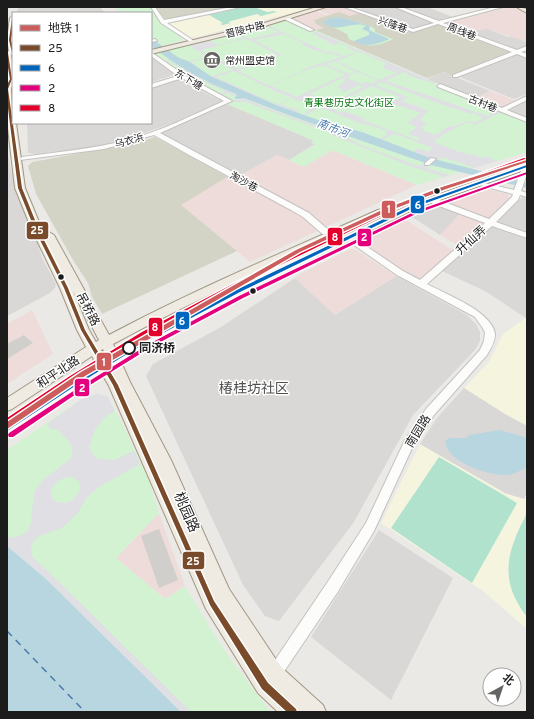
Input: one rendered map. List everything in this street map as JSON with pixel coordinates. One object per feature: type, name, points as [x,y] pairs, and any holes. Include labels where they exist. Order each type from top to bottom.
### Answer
[{"type":"main road","name":"晋陵中路","points":[[152,53],[323,7]]},
{"type":"main road","points":[[520,7],[527,10]]},
{"type":"main road","points":[[7,23],[11,10]]},
{"type":"main road","points":[[9,41],[12,24]]},
{"type":"main road","name":"吊桥路","points":[[7,53],[11,79],[9,87],[12,115]]},
{"type":"main road","name":"吊桥路","points":[[13,124],[20,188],[66,288],[83,330],[94,349],[108,363]]},
{"type":"main road","name":"吊桥路","points":[[19,124],[22,159],[27,187],[46,228],[106,342],[108,363]]},
{"type":"main road","name":"和平北路","points":[[7,430],[148,338],[238,291],[407,209],[431,200],[505,166],[527,159]]},
{"type":"main road","name":"和平北路","points":[[7,404],[106,342],[238,277],[329,235],[406,201],[480,178],[524,169]]},
{"type":"main road","name":"桃园路","points":[[108,363],[115,385],[212,603],[293,712]]},
{"type":"main road","name":"桃园路","points":[[270,680],[316,712]]},
{"type":"street","points":[[153,7],[163,22],[192,42]]},
{"type":"street","points":[[163,22],[239,7]]},
{"type":"street","name":"兴隆巷","points":[[346,7],[413,31],[440,22],[501,7]]},
{"type":"street","name":"周线巷","points":[[397,7],[527,56]]},
{"type":"street","points":[[286,18],[312,30]]},
{"type":"street","points":[[455,76],[527,48]]},
{"type":"street","name":"东下塘","points":[[152,53],[182,76],[230,101]]},
{"type":"street","points":[[152,86],[182,76]]},
{"type":"street","name":"古村巷","points":[[440,86],[527,120]]},
{"type":"street","points":[[502,110],[527,98]]},
{"type":"street","name":"乌衣浜","points":[[22,159],[86,150],[129,141],[156,133],[230,101]]},
{"type":"street","name":"淘沙巷","points":[[156,133],[193,155],[306,215],[329,235]]},
{"type":"street","points":[[427,164],[433,159]]},
{"type":"street","points":[[505,166],[524,169]]},
{"type":"street","name":"升仙弄","points":[[421,284],[515,198],[524,169]]},
{"type":"street","points":[[480,178],[527,195]]},
{"type":"street","points":[[431,200],[527,236]]},
{"type":"street","name":"南园路","points":[[270,680],[332,588],[370,527],[409,442],[430,412],[484,352],[489,344],[491,334],[487,324],[478,315],[400,273],[348,238]]},
{"type":"shaded area","points":[[18,7],[100,7],[104,12],[17,12]]},
{"type":"shaded area","points":[[155,7],[233,7],[166,20]]},
{"type":"shaded area","points":[[243,7],[315,7],[189,38],[169,24],[172,22]]},
{"type":"shaded area","points":[[329,7],[342,7],[359,13],[350,16],[339,12],[331,15],[318,10]]},
{"type":"shaded area","points":[[365,7],[393,7],[435,23],[413,30],[356,10]]},
{"type":"shaded area","points":[[402,7],[427,7],[453,17],[438,20]]},
{"type":"shaded area","points":[[506,7],[516,7],[527,13],[527,42],[488,29],[469,32],[446,22]]},
{"type":"shaded area","points":[[316,11],[329,16],[314,20],[324,28],[315,30],[291,19]]},
{"type":"shaded area","points":[[339,12],[350,16],[359,13],[413,32],[439,24],[510,51],[510,53],[453,76],[444,72],[427,78],[315,30],[324,28],[316,24],[314,20]]},
{"type":"shaded area","points":[[264,25],[326,52],[331,51],[343,56],[359,52],[349,49],[347,48],[349,47],[339,43],[334,45],[312,33],[316,32],[436,83],[435,84],[407,75],[408,74],[403,72],[386,81],[487,116],[500,109],[503,111],[475,125],[468,122],[443,134],[434,142],[457,151],[482,158],[485,156],[497,161],[474,168],[442,158],[437,160],[430,158],[413,152],[419,148],[428,152],[432,148],[402,136],[393,134],[382,140],[380,139],[388,134],[385,133],[388,131],[357,122],[320,107],[306,115],[304,114],[315,106],[292,98],[280,104],[295,109],[299,112],[298,113],[236,89],[209,75],[213,76],[233,70],[210,57],[191,62],[202,70],[188,61],[207,57],[189,45],[209,40],[218,45],[244,38],[234,33],[250,39],[278,32]],"holes":[[[284,34],[304,43],[302,44],[311,49],[328,54],[331,53],[341,57],[307,68],[270,86],[238,71],[282,55],[254,40]],[[244,39],[249,40],[278,55],[239,69],[214,58],[201,50]],[[360,52],[387,64],[382,66],[385,67],[383,68],[393,72],[400,71],[379,80],[336,61]],[[334,61],[356,72],[349,74],[325,64]],[[323,65],[346,75],[297,97],[271,86],[303,71]],[[234,71],[277,92],[292,97],[279,104],[216,77]],[[357,72],[377,81],[371,84],[367,82],[363,84],[348,79],[350,78],[348,76]],[[342,78],[345,79],[345,82],[337,87],[343,89],[341,90],[345,92],[359,85],[363,87],[330,104],[327,102],[331,100],[309,94]],[[381,82],[449,107],[471,114],[473,113],[483,118],[474,123],[468,121],[452,127],[449,126],[435,135],[424,132],[423,126],[427,123],[419,120],[429,111],[402,101],[408,97],[375,85]],[[372,86],[400,97],[391,103],[421,113],[407,123],[417,127],[408,134],[420,138],[417,140],[362,120],[365,118],[342,111],[340,113],[329,106]]]},
{"type":"shaded area","points":[[488,29],[508,37],[511,36],[527,42],[527,46],[512,49],[469,32]]},
{"type":"shaded area","points":[[515,54],[527,58],[527,94],[514,99],[457,76]]},
{"type":"shaded area","points":[[152,58],[174,74],[152,82]]},
{"type":"shaded area","points":[[168,60],[205,81],[236,94],[237,96],[236,97],[228,93],[222,95],[220,94],[225,91],[195,78],[191,79],[188,77],[191,76],[186,73],[187,72],[168,61],[163,61]]},
{"type":"shaded area","points":[[443,72],[490,91],[474,99],[427,79]]},
{"type":"shaded area","points":[[180,80],[223,102],[187,118],[127,139],[84,149],[35,154],[28,153],[27,124],[152,124],[152,87]]},
{"type":"shaded area","points":[[490,91],[516,101],[501,109],[474,99]]},
{"type":"shaded area","points":[[241,97],[291,117],[333,131],[364,146],[407,162],[420,166],[424,163],[430,165],[426,168],[449,175],[445,177],[410,166],[330,134],[324,130],[246,102],[233,102],[233,100],[242,100],[239,98]]},
{"type":"shaded area","points":[[527,100],[527,117],[510,111],[511,108]]},
{"type":"shaded area","points":[[227,104],[315,141],[315,144],[289,160],[277,155],[239,176],[196,154],[161,133]]},
{"type":"shaded area","points":[[155,137],[227,177],[181,205],[237,251],[102,314],[92,297],[88,283],[73,260],[36,194],[28,166],[32,162],[135,143]]},
{"type":"shaded area","points":[[7,149],[16,194],[35,236],[42,258],[56,284],[55,288],[50,293],[7,316]]},
{"type":"shaded area","points":[[332,150],[417,185],[250,262],[180,204],[229,175],[235,178],[277,155],[304,167]]},
{"type":"shaded area","points":[[481,187],[508,194],[510,200],[488,221],[441,202],[440,200],[473,188]]},
{"type":"shaded area","points":[[522,197],[527,198],[527,233],[496,223]]},
{"type":"shaded area","points":[[431,204],[436,204],[461,213],[440,235],[409,215],[409,212]]},
{"type":"shaded area","points":[[461,213],[483,223],[459,245],[457,245],[440,235]]},
{"type":"shaded area","points":[[399,219],[404,219],[454,251],[420,280],[402,271],[363,244],[363,241]]},
{"type":"shaded area","points":[[492,226],[527,239],[526,318],[485,291],[442,271]]},
{"type":"shaded area","points":[[351,249],[356,250],[396,276],[335,315],[295,278],[302,273]]},
{"type":"shaded area","points":[[396,276],[467,315],[476,324],[480,332],[480,341],[475,350],[413,415],[354,522],[279,621],[265,616],[243,585],[146,376],[153,364],[221,327],[295,278],[335,315]]},
{"type":"shaded area","points":[[32,310],[53,354],[7,384],[7,324]]},
{"type":"shaded area","points":[[527,317],[527,426],[464,388],[489,362],[503,334]]},
{"type":"shaded area","points":[[464,388],[527,426],[527,492],[524,499],[505,493],[420,444],[437,418]]},
{"type":"shaded area","points":[[97,394],[107,396],[115,411],[104,418],[94,431],[89,448],[96,458],[114,460],[134,451],[140,464],[99,487],[87,497],[77,514],[62,528],[39,536],[33,542],[31,549],[32,557],[191,712],[181,712],[46,579],[7,546],[7,536],[9,538],[19,536],[28,531],[31,521],[34,492],[43,480],[70,459],[73,451],[69,442],[58,430],[51,429],[47,424],[82,399]],"holes":[[[67,477],[72,477],[79,482],[80,490],[78,494],[71,501],[66,503],[57,502],[51,497],[51,489],[58,481]]]},
{"type":"shaded area","points":[[420,444],[505,493],[524,499],[527,492],[527,629],[483,591],[381,523]]},
{"type":"shaded area","points":[[159,513],[185,586],[165,599],[116,558]]},
{"type":"shaded area","points":[[379,530],[453,578],[391,700],[311,637]]},
{"type":"green space","points":[[116,7],[151,7],[161,23],[184,40],[162,46],[152,39],[152,12],[119,12]]},
{"type":"green space","points":[[244,7],[254,7],[267,12],[277,12],[261,16],[257,14],[231,21],[228,22],[231,23],[223,25],[220,24],[223,23],[209,15]]},
{"type":"green space","points":[[340,17],[370,26],[375,29],[375,32],[393,39],[376,45],[361,44],[349,39],[347,34],[323,22],[330,18]]},
{"type":"green space","name":"青果巷历史文化街区","points":[[288,19],[311,31],[314,30],[436,83],[436,86],[527,122],[527,152],[417,185],[332,150],[304,167],[289,160],[315,145],[311,143],[314,141],[227,104],[233,102],[233,100],[193,79],[155,55],[156,52]]},
{"type":"green space","points":[[97,394],[107,396],[121,421],[150,483],[159,513],[116,558],[165,599],[185,586],[225,651],[271,712],[181,712],[46,579],[7,546],[7,450],[82,399]]},
{"type":"green space","points":[[439,457],[517,503],[472,583],[391,528]]},
{"type":"green space","points":[[527,513],[527,617],[512,590],[509,578],[509,565],[514,540]]},
{"type":"water","points":[[340,17],[370,26],[369,30],[389,39],[371,45],[358,43],[354,41],[369,35],[369,32],[362,29],[366,26],[355,25],[334,27],[328,26],[323,22],[330,18]]},
{"type":"water","name":"南市河","points":[[152,39],[179,58],[188,61],[212,77],[276,105],[321,121],[362,132],[430,158],[527,183],[527,188],[431,165],[244,98],[234,98],[237,96],[236,94],[192,73],[152,47]]},
{"type":"water","points":[[500,430],[527,438],[526,468],[509,475],[501,475],[470,467],[453,456],[445,441],[450,438],[467,438],[469,435]]},
{"type":"water","points":[[7,546],[46,579],[181,712],[7,712]]},
{"type":"building","points":[[24,335],[33,343],[7,359],[7,344]]},
{"type":"building","points":[[159,529],[178,580],[159,588],[141,536]]},
{"type":"ferry route","points":[[7,631],[85,712]]},
{"type":"metro line","name":"1","points":[[7,426],[83,374],[298,251],[384,211],[444,188],[527,161]]},
{"type":"transit line","name":"25","points":[[12,25],[10,40],[12,49]]},
{"type":"transit line","name":"25","points":[[7,53],[11,79],[7,89],[20,188],[37,230],[66,288],[83,330],[115,385],[212,603],[265,686],[293,712]]},
{"type":"transit line","name":"8","points":[[7,421],[72,377],[144,333],[235,285],[411,200],[525,159]]},
{"type":"transit line","name":"6","points":[[7,429],[76,383],[148,339],[238,291],[414,206],[527,166]]},
{"type":"transit line","name":"2","points":[[11,435],[80,389],[151,345],[241,297],[417,212],[527,173]]},
{"type":"place","name":"常州盟史馆","points":[[212,60]]},
{"type":"place","name":"同济桥","points":[[129,348]]},
{"type":"district","name":"椿桂坊社区","points":[[254,388]]}]
